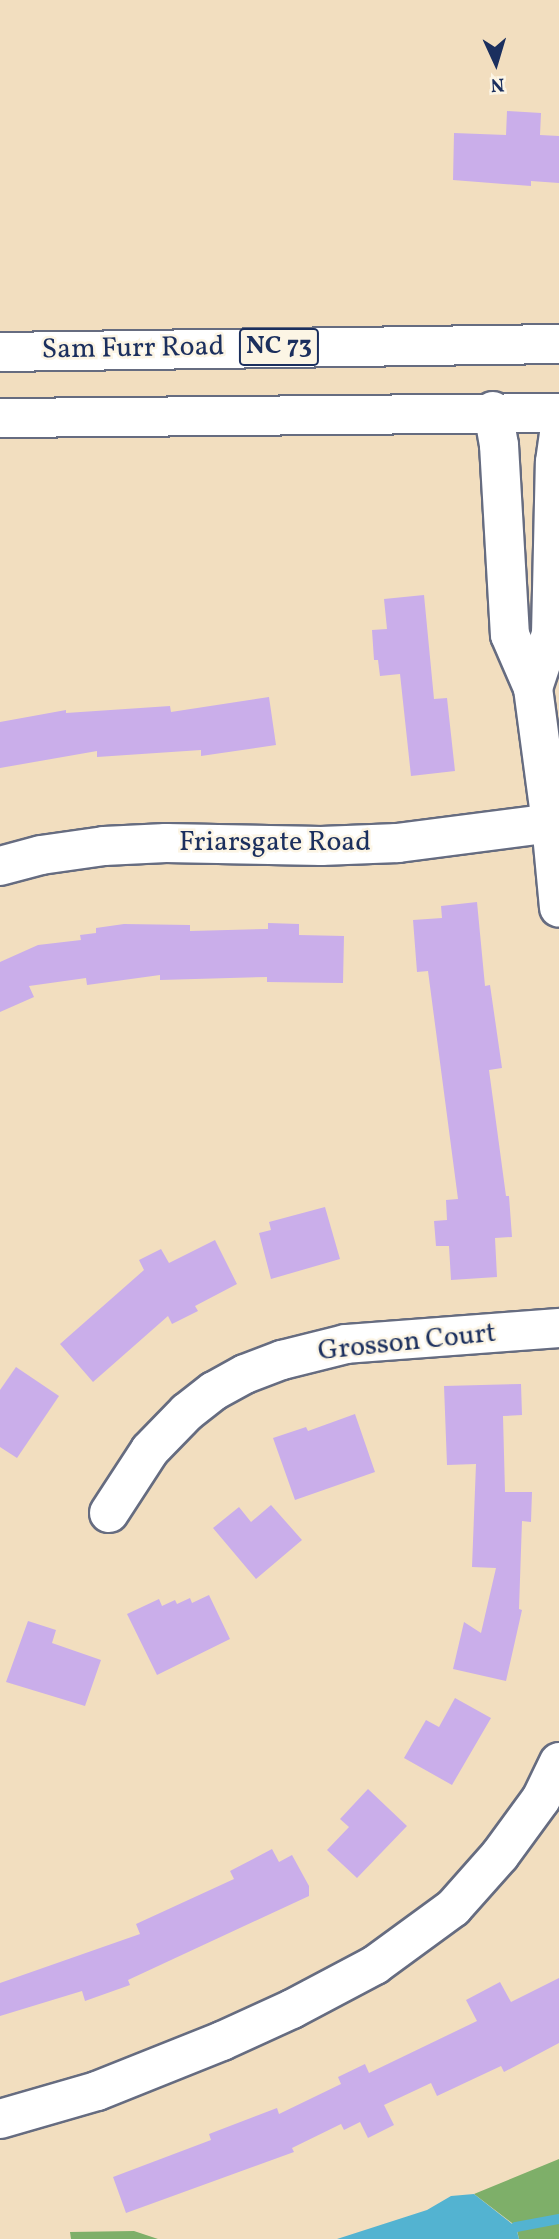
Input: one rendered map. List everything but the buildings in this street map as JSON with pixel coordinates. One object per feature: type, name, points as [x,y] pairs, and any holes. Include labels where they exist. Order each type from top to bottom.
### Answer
[{"type":"street","name":"Sam Furr Road","points":[[0,352],[559,344]]},
{"type":"street","points":[[252,414],[559,387]]},
{"type":"street","points":[[493,411],[499,445],[510,635],[533,688],[559,908]]},
{"type":"street","points":[[0,418],[493,411],[559,413]]},
{"type":"street","points":[[533,688],[551,634],[555,463],[559,432]]},
{"type":"street","name":"Friarsgate Road","points":[[0,866],[41,855],[104,846],[166,843],[321,846],[398,843],[551,823]]},
{"type":"street","name":"Grosson Court","points":[[109,1513],[150,1451],[187,1412],[214,1391],[245,1374],[282,1360],[346,1344],[559,1328]]},
{"type":"street","points":[[0,2119],[97,2091],[222,2041],[292,2009],[375,1965],[453,1908],[550,1804],[559,1762]]},
{"type":"green space","points":[[559,2159],[559,2239],[519,2239],[516,2226],[474,2194]]},
{"type":"green space","points":[[134,2231],[158,2239],[71,2239],[70,2232]]},
{"type":"water","points":[[474,2194],[516,2227],[519,2239],[337,2239],[427,2210],[451,2196]]},
{"type":"waterway","points":[[501,2239],[516,2227],[559,2219]]}]
